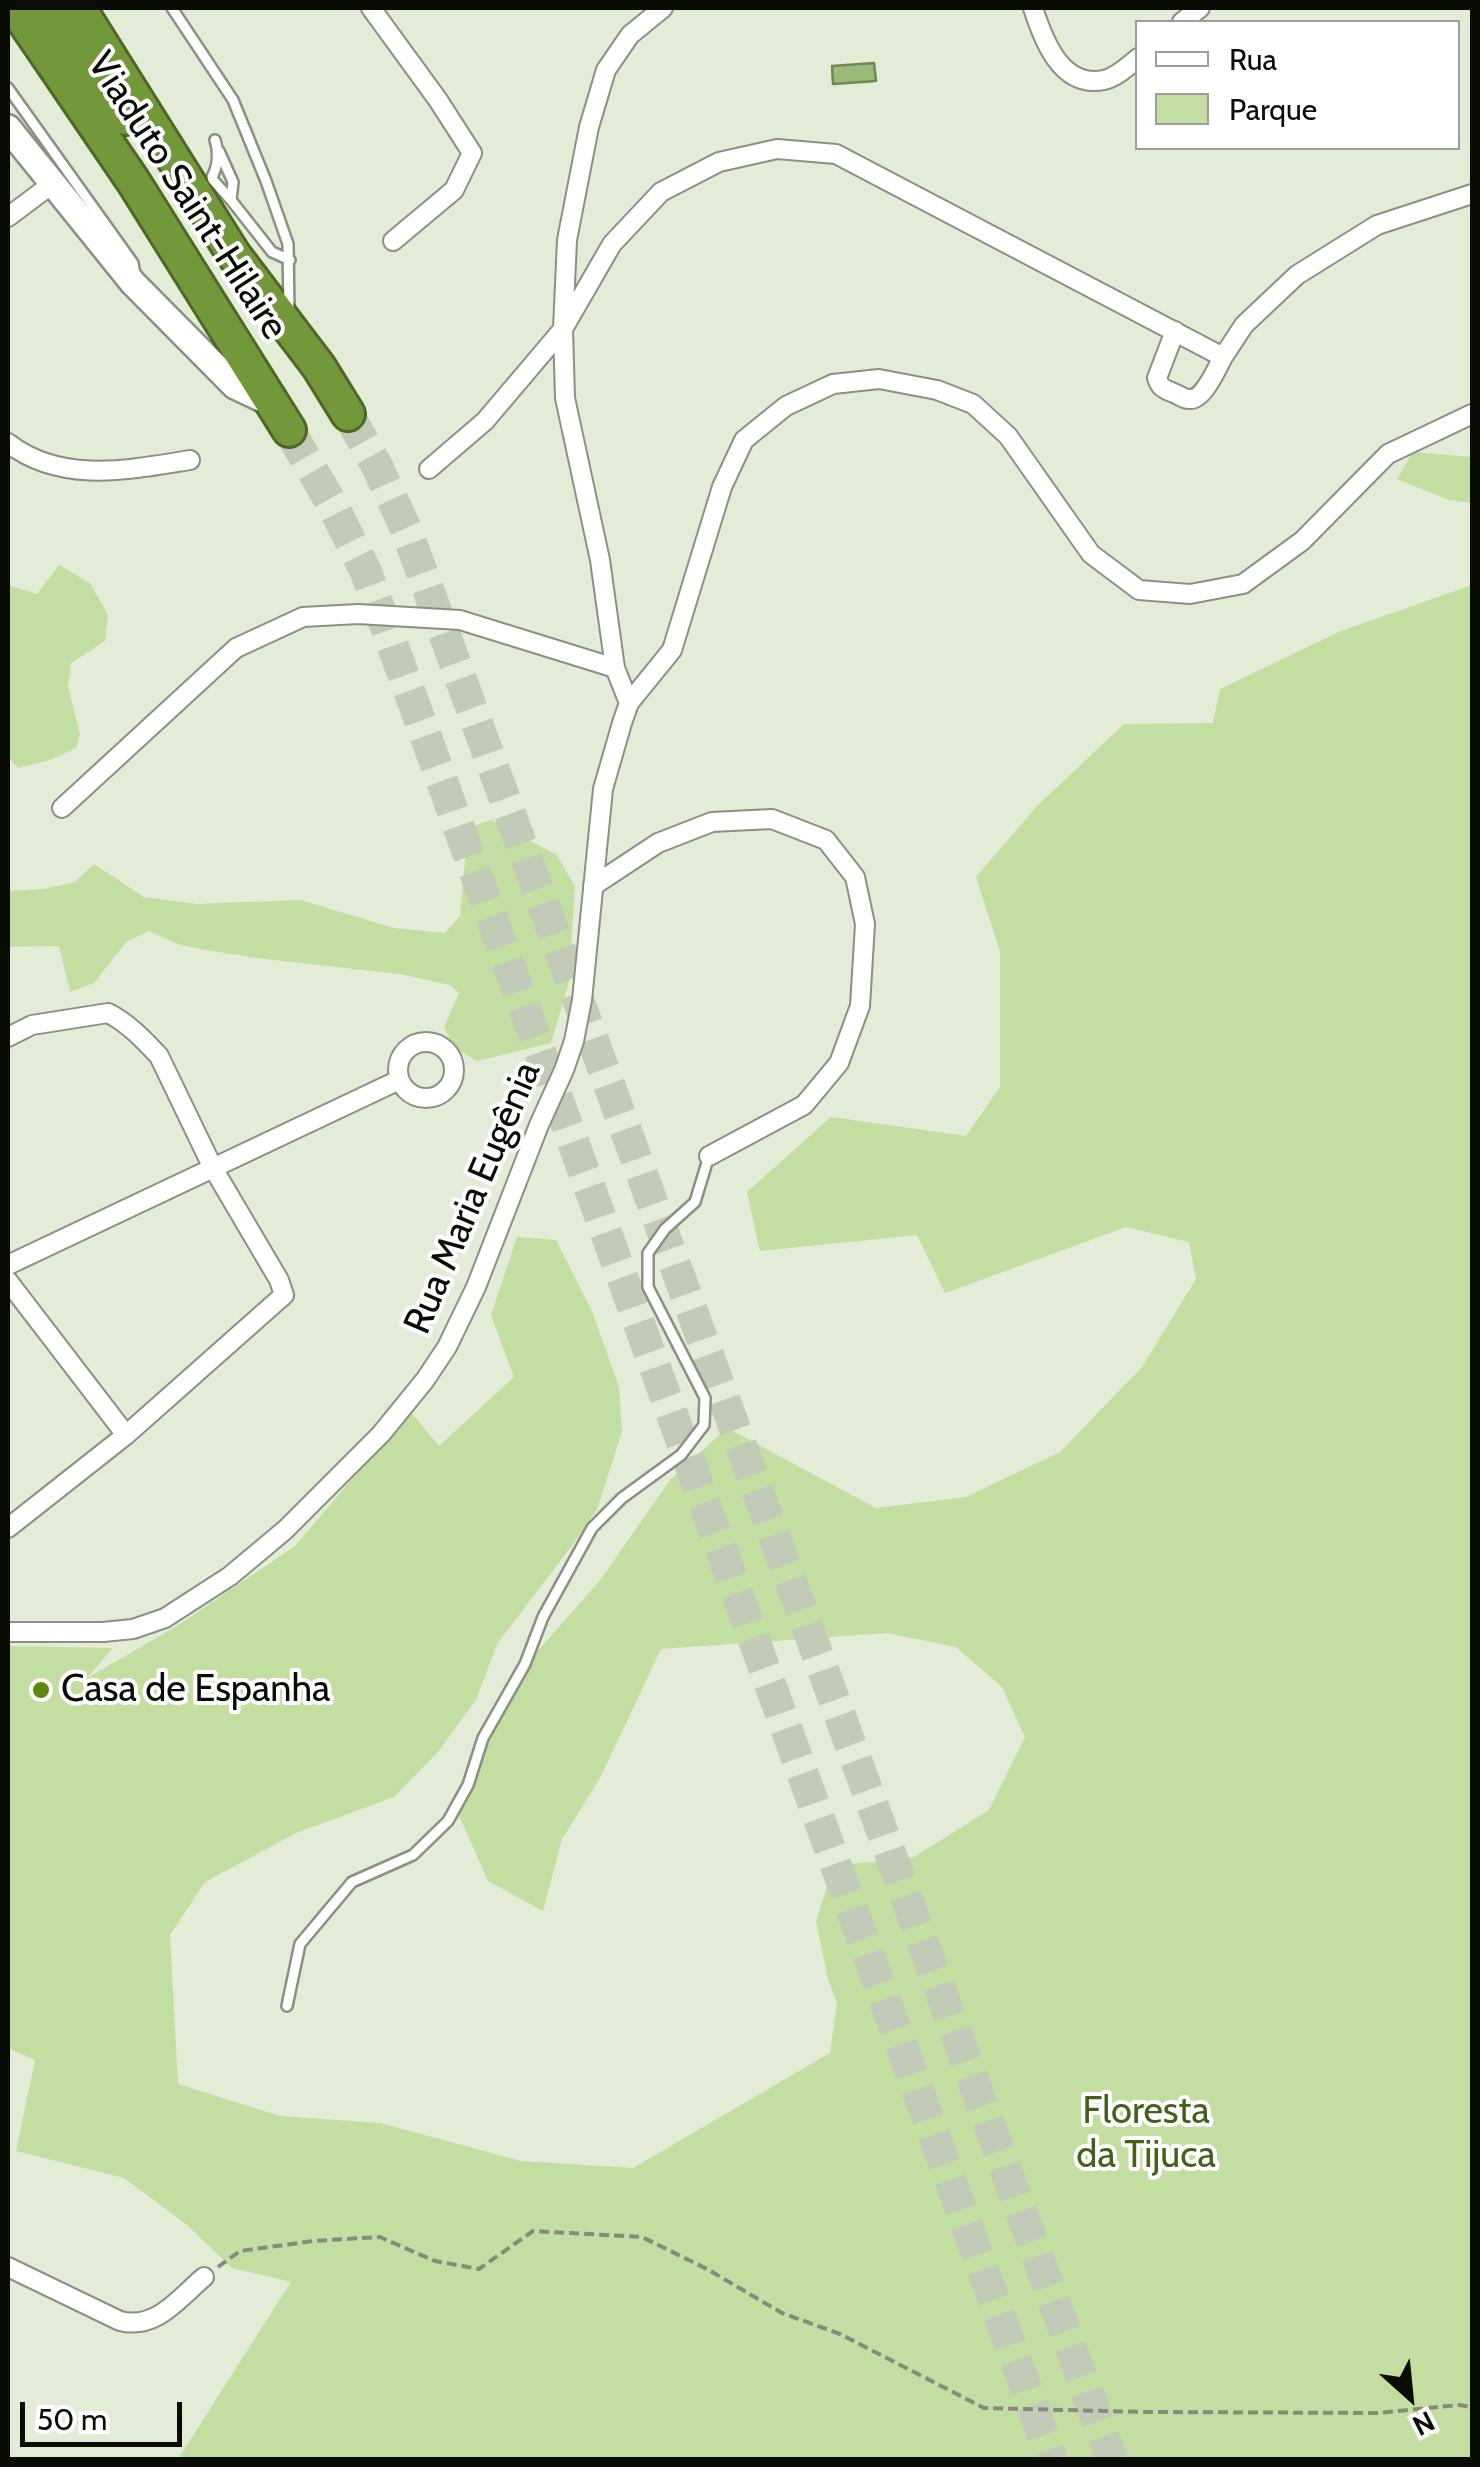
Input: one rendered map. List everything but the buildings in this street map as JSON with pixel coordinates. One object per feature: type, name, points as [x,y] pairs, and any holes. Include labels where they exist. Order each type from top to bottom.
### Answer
[{"type":"highway","points":[[45,17],[289,326],[348,414]]},
{"type":"highway","name":"Viaduto Saint-Hilaire","points":[[45,17],[133,181],[281,417]]},
{"type":"street","points":[[370,8],[472,153],[454,190],[393,241]]},
{"type":"street","points":[[662,8],[630,34],[606,70],[589,128],[568,240],[566,398],[600,560],[615,668],[629,703],[672,650],[722,488],[744,440],[786,406],[833,384],[878,379],[937,390],[973,404],[1008,436],[1091,554],[1139,590],[1190,594],[1243,584],[1302,541],[1388,454],[1472,414]]},
{"type":"street","points":[[1032,8],[1049,49],[1068,72],[1102,80],[1135,60]]},
{"type":"street","points":[[8,128],[133,283],[236,386],[281,417]]},
{"type":"street","points":[[430,468],[485,421],[564,330],[612,244],[661,192],[719,162],[777,148],[836,154],[1223,357]]},
{"type":"street","points":[[8,217],[52,184]]},
{"type":"street","points":[[1175,331],[1157,378],[1162,388],[1189,400],[1196,399],[1244,325],[1297,275],[1377,225],[1472,194]]},
{"type":"street","points":[[8,442],[32,458],[72,471],[116,470],[190,460]]},
{"type":"street","points":[[62,808],[236,648],[303,617],[358,614],[460,620],[615,668]]},
{"type":"street","name":"Rua Maria Eugênia","points":[[8,1632],[133,1629],[165,1618],[230,1576],[285,1530],[381,1434],[448,1346],[476,1286],[574,1040],[582,1000],[603,789],[629,703]]},
{"type":"street","points":[[593,886],[658,844],[712,822],[772,819],[826,840],[855,877],[866,924],[860,1006],[839,1063],[804,1105],[709,1156]]},
{"type":"street","points":[[8,1037],[32,1025],[108,1013],[159,1056],[212,1168],[284,1294],[126,1435],[8,1528]]},
{"type":"street","points":[[8,1265],[399,1080]]},
{"type":"street","points":[[8,1281],[126,1435]]},
{"type":"street","points":[[8,2267],[132,2324],[161,2315],[204,2277]]},
{"type":"lane","points":[[172,8],[233,100],[271,197],[288,244],[289,326]]},
{"type":"lane","points":[[8,88],[134,264],[133,283]]},
{"type":"lane","points":[[231,200],[233,182],[216,144],[213,180],[272,252],[290,260]]},
{"type":"lane","points":[[216,170],[229,173]]},
{"type":"lane","points":[[287,2006],[300,1944],[352,1882],[413,1855],[448,1822],[468,1785],[483,1738],[526,1664],[543,1617],[592,1528],[622,1498],[681,1455],[704,1425],[705,1398],[648,1286],[648,1253],[665,1229],[695,1202],[709,1156]]},
{"type":"path","points":[[204,2277],[240,2251],[312,2241],[380,2237],[435,2260],[479,2268],[533,2231],[642,2237],[707,2268],[782,2312],[840,2334],[984,2408],[1378,2413],[1472,2407]]},
{"type":"green space","points":[[1413,452],[1472,457],[1472,503],[1449,500],[1397,479]]},
{"type":"green space","points":[[59,565],[90,583],[108,615],[105,641],[71,663],[68,687],[80,735],[76,748],[18,768],[8,757],[8,585],[37,594]]},
{"type":"green space","name":"Floresta da Tijuca","points":[[1472,585],[1472,2459],[178,2459],[291,2282],[232,2268],[187,2225],[124,2178],[16,2151],[35,2060],[8,2048],[8,1646],[113,1648],[87,1678],[177,1626],[295,1546],[410,1411],[439,1446],[514,1377],[491,1315],[517,1237],[556,1240],[592,1311],[619,1387],[622,1432],[597,1509],[497,1644],[476,1700],[438,1752],[394,1797],[296,1833],[205,1882],[170,1935],[178,2084],[280,2116],[380,2123],[521,2161],[633,2168],[830,2053],[837,2003],[816,1921],[834,1866],[914,1857],[989,1810],[1025,1737],[1002,1687],[956,1647],[887,1633],[661,1649],[600,1778],[562,1839],[543,1911],[488,1881],[454,1804],[536,1653],[601,1579],[670,1480],[727,1428],[876,1508],[966,1497],[1060,1452],[1142,1367],[1196,1279],[1189,1242],[1126,1227],[945,1293],[917,1235],[760,1251],[747,1192],[831,1117],[966,1136],[1000,1087],[1000,951],[976,877],[1037,806],[1124,724],[1213,723],[1220,689],[1341,631]]},
{"type":"green space","points":[[491,820],[557,855],[575,887],[569,982],[551,1043],[477,1061],[454,1048],[444,1027],[459,993],[450,985],[399,974],[206,950],[180,945],[149,931],[126,942],[94,983],[70,992],[59,946],[8,947],[8,891],[75,882],[94,864],[144,897],[196,904],[300,900],[394,928],[445,933],[460,916],[468,828]]},
{"type":"shaded area","points":[[874,63],[876,81],[833,84],[832,66]]},
{"type":"tunnel","points":[[348,414],[406,529],[1112,2460]]},
{"type":"tunnel","points":[[289,430],[366,572],[1052,2460]]},
{"type":"place","name":"Casa de Espanha","points":[[41,1690]]}]
